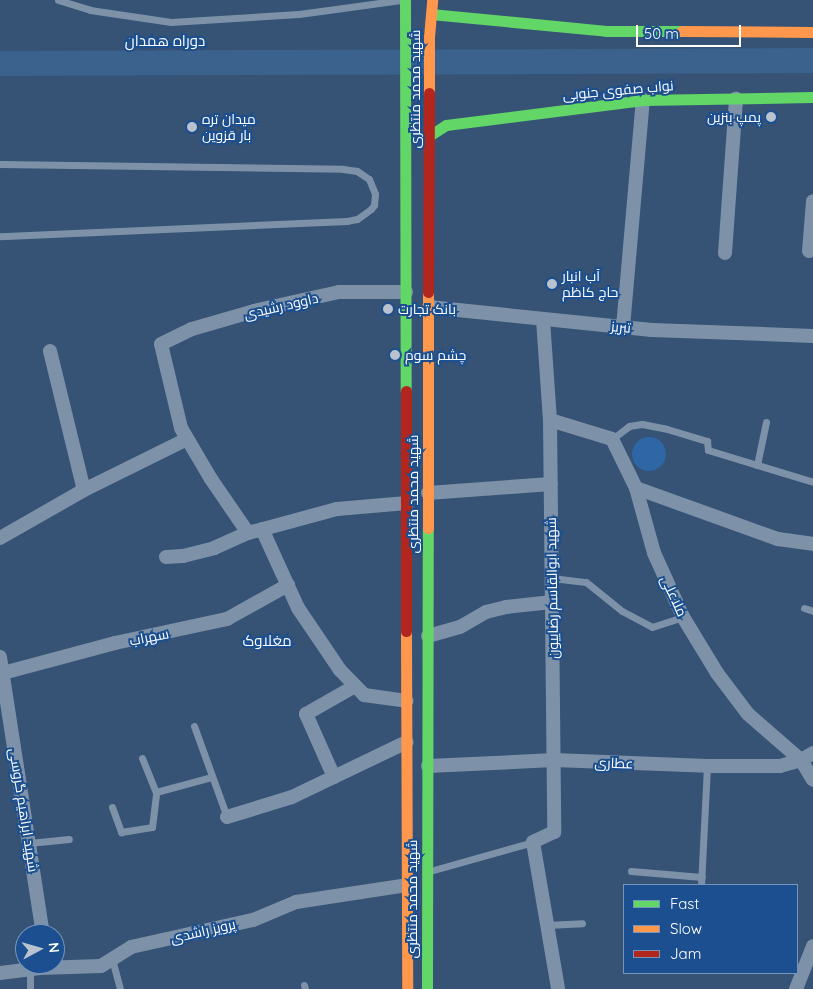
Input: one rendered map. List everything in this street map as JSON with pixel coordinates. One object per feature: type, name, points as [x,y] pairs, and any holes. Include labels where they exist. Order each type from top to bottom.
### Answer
[{"type":"main road","name":"شهید محمد منتظری","points":[[405,0],[407,989]]},
{"type":"main road","name":"شهید محمد منتظری","points":[[427,989],[429,136],[434,110],[433,37],[436,15],[432,0]]},
{"type":"main road","points":[[436,15],[606,31],[813,32]]},
{"type":"main road","name":"نواب صفوی جنوبی","points":[[429,136],[446,125],[643,100],[813,97]]},
{"type":"main road","points":[[434,110],[446,125]]},
{"type":"street","points":[[725,253],[736,98]]},
{"type":"street","points":[[623,328],[643,100]]},
{"type":"street","points":[[809,251],[813,201]]},
{"type":"street","name":"داوود رشیدی","points":[[187,439],[181,428],[161,344],[192,329],[254,311],[339,292],[406,292]]},
{"type":"street","name":"تبریز","points":[[429,307],[623,328],[813,336]]},
{"type":"street","name":"شهید ابوالقاسم رضاییون","points":[[533,842],[554,832],[550,420],[543,320]]},
{"type":"street","points":[[50,351],[84,490]]},
{"type":"street","points":[[550,420],[612,440]]},
{"type":"street","points":[[0,538],[84,490],[187,439],[223,498],[248,533]]},
{"type":"street","name":"ملاعلی","points":[[612,440],[636,488],[654,553],[683,617],[717,673],[748,714],[801,760],[813,780]]},
{"type":"street","points":[[428,493],[551,484]]},
{"type":"street","points":[[636,488],[778,539],[813,544]]},
{"type":"street","points":[[166,557],[183,556],[214,548],[248,533],[337,509],[407,503]]},
{"type":"street","points":[[262,529],[298,608],[340,670],[364,695],[407,701]]},
{"type":"street","name":"سهراب","points":[[3,674],[115,643],[227,619],[288,585]]},
{"type":"street","points":[[428,636],[460,627],[486,612],[506,606],[552,602]]},
{"type":"street","name":"شهید ابراهیم گروسی","points":[[0,657],[41,924]]},
{"type":"street","points":[[334,777],[306,714],[355,686]]},
{"type":"street","points":[[227,817],[292,798],[407,742]]},
{"type":"street","name":"عطاری","points":[[428,766],[554,760],[707,766],[780,766],[801,760],[813,753]]},
{"type":"street","points":[[533,842],[558,989]]},
{"type":"street","name":"پرویز راشدی","points":[[65,966],[101,966],[132,947],[253,920],[296,902],[407,885]]},
{"type":"street","points":[[796,989],[813,946]]},
{"type":"street","name":"پرویز راشدی","points":[[0,973],[15,971]]},
{"type":"lane","points":[[58,0],[90,10],[171,22],[299,14],[401,0]]},
{"type":"lane","points":[[0,164],[343,169],[357,172],[369,179],[375,194],[374,205],[357,220],[0,236]]},
{"type":"lane","points":[[757,465],[766,422]]},
{"type":"lane","points":[[612,440],[629,426],[642,424],[707,441],[708,450],[813,482]]},
{"type":"lane","points":[[552,578],[586,582],[622,611],[652,627],[683,617]]},
{"type":"lane","points":[[804,608],[813,611]]},
{"type":"lane","points":[[194,726],[227,817]]},
{"type":"lane","points":[[112,808],[121,832],[152,827],[156,792],[142,758]]},
{"type":"lane","points":[[701,884],[707,766]]},
{"type":"lane","points":[[156,792],[212,777]]},
{"type":"lane","points":[[29,843],[69,839]]},
{"type":"lane","points":[[427,872],[533,842]]},
{"type":"lane","points":[[631,872],[702,877]]},
{"type":"lane","points":[[547,925],[582,923]]},
{"type":"lane","points":[[112,959],[120,989]]},
{"type":"lane","points":[[30,974],[30,989]]},
{"type":"shaded area","points":[[649,437],[656,438],[661,442],[665,447],[665,461],[661,466],[656,470],[649,471],[642,470],[637,466],[633,461],[632,454],[633,447],[637,442],[642,438]]},
{"type":"waterway","points":[[0,63],[813,60]]},
{"type":"traffic: fast","points":[[405,0],[406,391]]},
{"type":"traffic: fast","points":[[431,14],[606,31],[682,31]]},
{"type":"traffic: fast","points":[[429,136],[446,125],[643,100],[813,97]]},
{"type":"traffic: fast","points":[[427,989],[428,528]]},
{"type":"traffic: slow","points":[[429,93],[429,37],[432,0]]},
{"type":"traffic: slow","points":[[682,31],[813,32]]},
{"type":"traffic: slow","points":[[428,292],[428,528]]},
{"type":"traffic: slow","points":[[406,631],[407,989]]},
{"type":"traffic: jam","points":[[428,292],[429,93]]},
{"type":"traffic: jam","points":[[406,391],[406,631]]},
{"type":"place","name":"پمپ بنزین","points":[[771,117]]},
{"type":"place","name":"میدان تره بار قزوین","points":[[192,127]]},
{"type":"place","name":"آب انبار حاج کاظم","points":[[552,284]]},
{"type":"place","name":"بانک تجارت","points":[[388,309]]},
{"type":"place","name":"چشم سوم","points":[[395,355]]},
{"type":"district","name":"دوراه همدان","points":[[165,41]]},
{"type":"district","name":"مغلاوک","points":[[267,641]]}]
